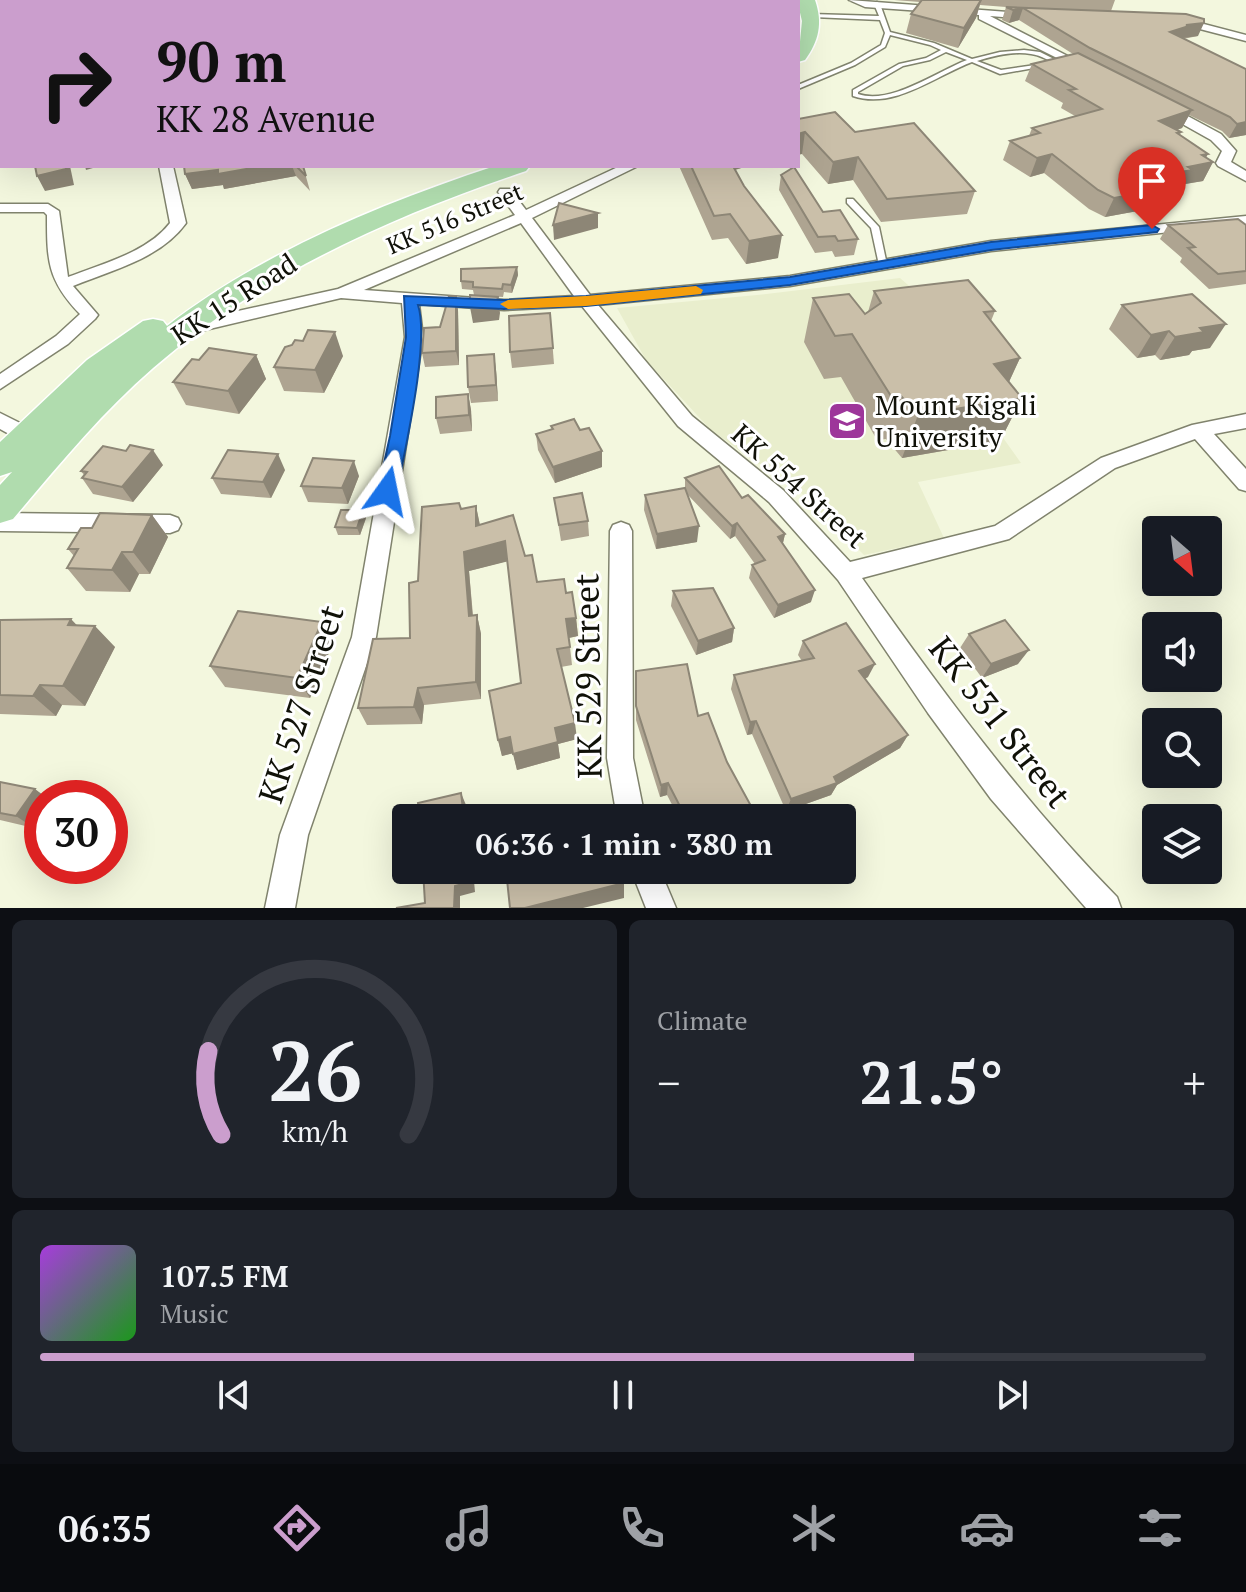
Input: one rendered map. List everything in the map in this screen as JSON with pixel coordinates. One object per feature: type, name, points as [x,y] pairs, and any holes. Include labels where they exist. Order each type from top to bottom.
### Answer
[{"type":"highway","points":[[800,52],[809,33],[805,10]]},
{"type":"highway","name":"KK 15 Road","points":[[0,463],[14,428],[245,265],[376,198],[470,168]]},
{"type":"highway","name":"KK 15 Road","points":[[0,509],[143,361],[249,284],[374,219],[513,168]]},
{"type":"highway","points":[[14,428],[62,444]]},
{"type":"street","points":[[854,0],[971,13],[1037,16]]},
{"type":"street","points":[[971,0],[971,13]]},
{"type":"street","points":[[971,13],[1065,62],[1099,75]]},
{"type":"street","points":[[1159,19],[1208,27],[1244,39]]},
{"type":"street","points":[[1156,104],[1223,142],[1229,151],[1223,163],[1246,177]]},
{"type":"street","points":[[64,284],[156,244],[176,228],[178,223],[166,168]]},
{"type":"street","name":"KK 516 Street","points":[[341,293],[521,218],[627,168]]},
{"type":"street","name":"KK 554 Street","points":[[505,192],[521,218],[586,301],[685,421],[776,496],[846,573],[1001,533],[1108,463],[1199,430],[1246,421]]},
{"type":"street","points":[[0,208],[48,208],[54,214],[55,269],[89,315],[62,340],[0,383]]},
{"type":"street","points":[[184,329],[341,293],[504,305],[586,301],[790,281],[991,246],[1246,220]]},
{"type":"street","name":"KK 527 Street","points":[[280,908],[294,835],[364,637],[381,519],[399,436],[414,337],[414,316],[409,299]]},
{"type":"street","points":[[1199,430],[1246,483]]},
{"type":"street","points":[[0,522],[170,524]]},
{"type":"street","name":"KK 529 Street","points":[[621,531],[620,758],[628,804]]},
{"type":"street","name":"KK 531 Street","points":[[846,573],[953,730],[1106,908]]},
{"type":"street","points":[[651,884],[661,908]]},
{"type":"lane","points":[[800,86],[868,56],[883,46],[888,33],[877,4]]},
{"type":"lane","points":[[805,10],[882,18]]},
{"type":"lane","points":[[888,33],[946,49],[1000,72],[1065,62]]},
{"type":"lane","points":[[946,49],[928,59],[901,65],[855,91],[855,95],[879,99],[970,61],[1024,51],[1065,62]]},
{"type":"lane","points":[[850,201],[875,227],[883,265]]},
{"type":"shaded area","name":"Mount Kigali University","points":[[900,278],[952,323],[1010,405],[986,414],[1021,463],[918,482],[944,538],[864,555],[774,466],[758,464],[710,429],[646,360],[617,308],[757,295]]},
{"type":"building","points":[[922,0],[981,0],[964,28],[911,14]]},
{"type":"building","points":[[1006,7],[1186,14],[1204,19],[1204,23],[1186,25],[1189,26],[1170,32],[1246,69],[1246,122],[1237,124],[1230,117],[1090,48],[1023,8],[1013,10]]},
{"type":"building","points":[[1078,53],[1192,110],[1159,121],[1181,132],[1177,133],[1208,154],[1202,155],[1213,162],[1188,167],[1193,170],[1154,176],[1162,183],[1157,184],[1164,189],[1114,198],[1098,190],[1052,154],[1037,158],[1010,141],[1040,133],[1032,128],[1102,109],[1069,90],[1076,89],[1032,64]]},
{"type":"building","points":[[835,112],[855,132],[914,123],[975,191],[887,199],[858,157],[833,162],[805,132],[800,133],[800,119]]},
{"type":"building","points":[[35,168],[66,169],[37,176]]},
{"type":"building","points":[[184,168],[252,168],[218,174],[218,170],[185,174]]},
{"type":"building","points":[[692,168],[734,168],[744,186],[782,235],[749,241],[730,214],[714,216]]},
{"type":"building","points":[[795,168],[823,212],[840,210],[858,239],[838,241],[835,236],[818,237],[781,175]]},
{"type":"building","points":[[559,203],[598,213],[553,225]]},
{"type":"building","points":[[1238,219],[1246,225],[1246,271],[1218,274],[1188,248],[1195,247],[1168,225]]},
{"type":"building","points":[[517,267],[511,285],[503,284],[502,289],[473,287],[473,282],[461,281],[461,269]]},
{"type":"building","points":[[968,280],[995,311],[984,312],[1020,358],[994,364],[1022,398],[918,415],[901,396],[891,396],[852,334],[835,336],[813,298],[849,294],[865,314],[881,303],[874,291]]},
{"type":"building","points":[[1192,294],[1226,324],[1200,328],[1204,332],[1175,337],[1169,331],[1151,335],[1122,305]]},
{"type":"building","points":[[470,295],[498,297],[496,304],[470,307]]},
{"type":"building","points":[[449,296],[456,296],[456,351],[422,353],[424,328],[440,327]]},
{"type":"building","points":[[550,313],[553,348],[510,352],[509,316]]},
{"type":"building","points":[[308,330],[335,332],[315,370],[274,367],[285,347],[295,340],[303,341]]},
{"type":"building","points":[[209,348],[256,355],[228,391],[173,382],[192,359],[199,360]]},
{"type":"building","points":[[494,354],[496,385],[468,387],[467,356]]},
{"type":"building","points":[[468,394],[469,415],[436,418],[436,397]]},
{"type":"building","points":[[574,419],[580,430],[589,428],[602,451],[553,467],[536,434]]},
{"type":"building","points":[[130,445],[153,450],[122,487],[82,478],[87,472],[81,471],[103,446],[126,451]]},
{"type":"building","points":[[228,450],[278,454],[263,482],[212,478]]},
{"type":"building","points":[[313,458],[354,461],[342,488],[301,486]]},
{"type":"building","points":[[719,466],[742,498],[748,495],[785,534],[778,537],[815,590],[778,605],[752,565],[765,560],[737,523],[732,526],[685,478]]},
{"type":"building","points":[[685,488],[699,526],[657,534],[645,495]]},
{"type":"building","points":[[582,493],[588,521],[559,525],[554,498]]},
{"type":"building","points":[[459,503],[461,509],[476,506],[476,526],[513,515],[525,556],[532,555],[537,582],[564,579],[566,593],[572,592],[576,618],[566,619],[570,647],[557,649],[575,723],[555,728],[558,742],[513,754],[510,737],[498,740],[489,691],[521,683],[505,541],[464,552],[469,616],[477,615],[476,682],[418,688],[414,707],[358,708],[373,639],[410,638],[409,583],[418,581],[422,507]]},
{"type":"building","points":[[341,510],[363,510],[357,528],[335,527]]},
{"type":"building","points":[[100,513],[152,515],[133,552],[122,552],[112,570],[67,568],[78,549],[68,549],[81,528],[92,528]]},
{"type":"building","points":[[713,588],[734,628],[698,641],[673,591]]},
{"type":"building","points":[[238,611],[322,622],[297,678],[210,666]]},
{"type":"building","points":[[71,619],[68,625],[95,626],[63,686],[40,685],[33,696],[0,695],[0,620]]},
{"type":"building","points":[[1005,620],[1029,650],[991,664],[969,634]]},
{"type":"building","points":[[846,623],[875,664],[859,671],[908,735],[834,777],[837,783],[791,799],[756,721],[750,722],[734,675],[814,658],[803,641]]},
{"type":"building","points":[[687,664],[698,716],[708,713],[727,762],[750,804],[679,804],[668,783],[661,785],[636,706],[636,671]]},
{"type":"building","points":[[0,782],[24,787],[24,805],[16,816],[0,813]]},
{"type":"building","points":[[461,793],[462,804],[418,804]]},
{"type":"building","points":[[424,884],[462,884],[455,886],[454,908],[396,908],[425,903]]},
{"type":"building","points":[[507,884],[620,884],[525,908],[510,908]]},
{"type":"slow traffic","points":[[508,304],[586,301],[696,290]]},
{"type":"place","name":"Mount Kigali University","points":[[847,421]]},
{"type":"route","points":[[387,491],[414,337],[414,316],[409,299],[504,305],[586,301],[790,281],[991,246],[1152,229]]}]
